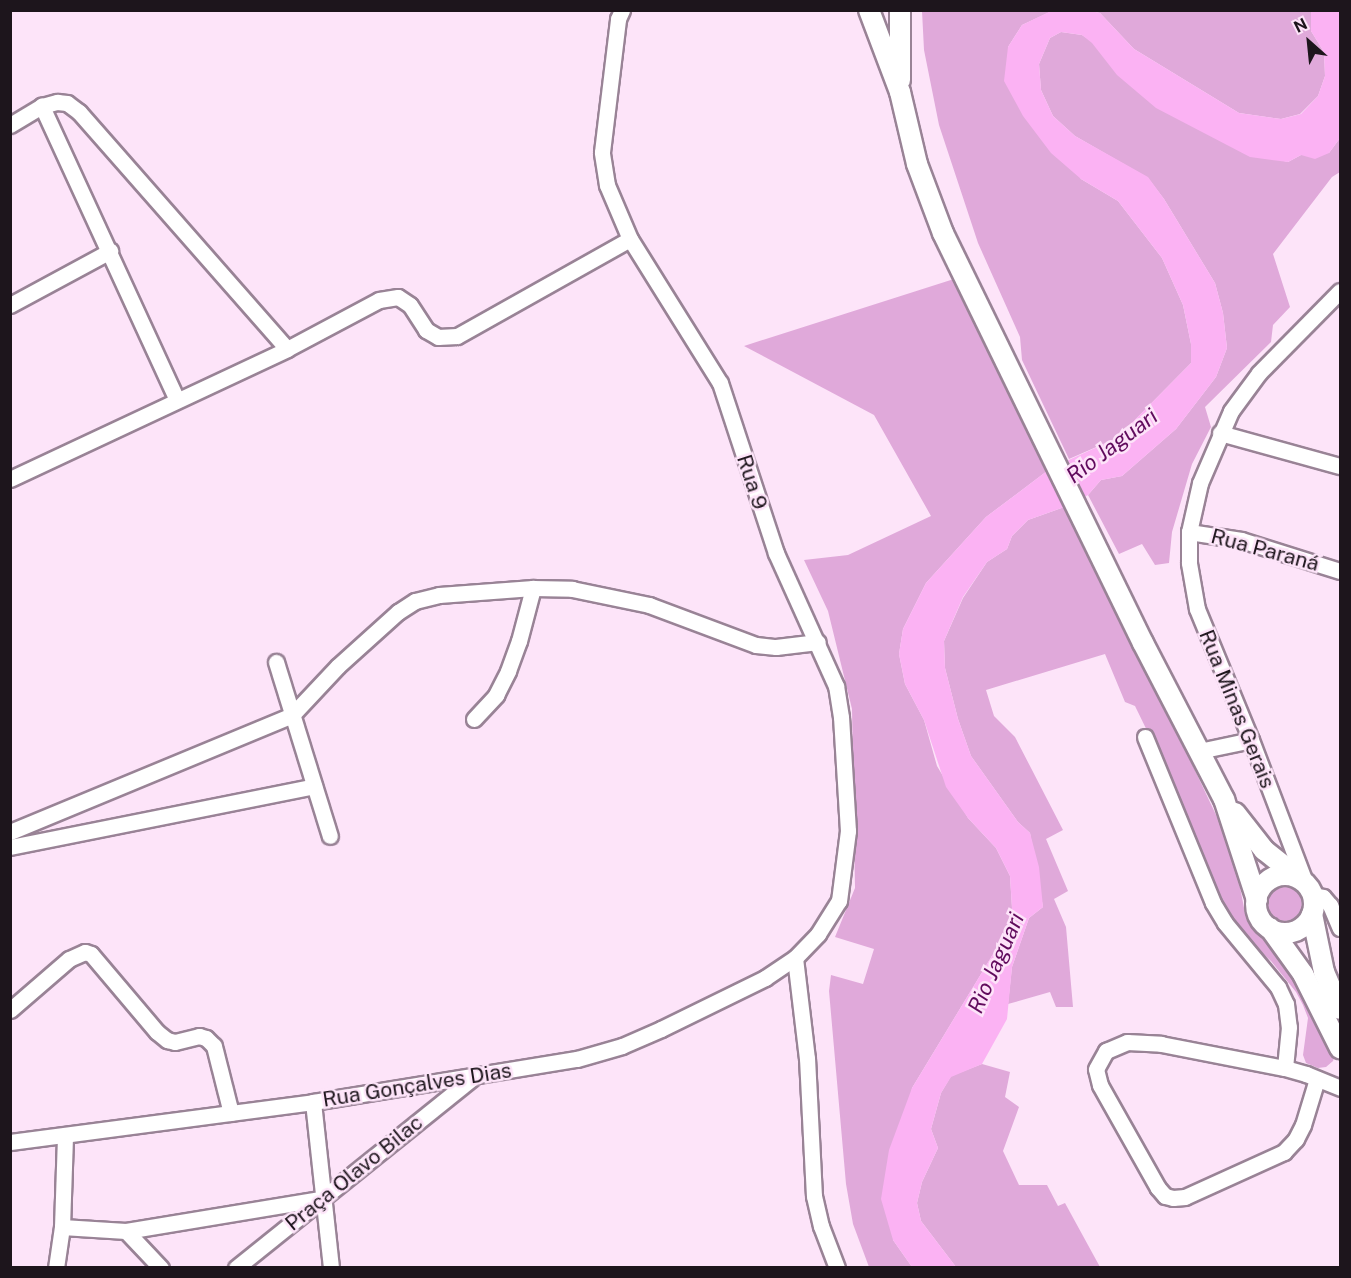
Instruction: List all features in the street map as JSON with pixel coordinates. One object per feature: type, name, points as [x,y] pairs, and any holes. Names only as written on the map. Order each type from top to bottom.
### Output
[{"type":"main road","points":[[869,10],[900,92],[917,164],[943,233],[1224,799],[1257,900],[1259,916],[1303,974],[1341,1048]]},
{"type":"main road","points":[[900,10],[900,92]]},
{"type":"main road","points":[[1224,799],[1264,850],[1307,892],[1324,972],[1341,1009]]},
{"type":"main road","points":[[1257,900],[1259,892],[1271,878],[1280,875],[1307,892]]},
{"type":"main road","points":[[1270,928],[1280,932],[1299,929],[1307,892]]},
{"type":"street","name":"Rua 9","points":[[622,10],[618,19],[602,152],[607,185],[630,239],[720,383],[776,553],[836,686],[841,717],[848,831],[839,901],[818,934],[795,958]]},
{"type":"street","points":[[10,125],[42,106],[67,103],[80,112],[287,349]]},
{"type":"street","points":[[42,106],[177,400]]},
{"type":"street","points":[[10,479],[287,349],[379,300],[398,297],[410,305],[426,330],[438,337],[457,336],[630,239]]},
{"type":"street","points":[[10,305],[110,251]]},
{"type":"street","name":"Rua Minas Gerais","points":[[1307,892],[1251,740],[1197,609],[1189,563],[1189,532],[1200,483],[1231,411],[1259,373],[1341,291]]},
{"type":"street","points":[[1220,433],[1341,465]]},
{"type":"street","name":"Rua Paraná","points":[[1189,532],[1241,540],[1341,571]]},
{"type":"street","points":[[474,719],[496,695],[508,671],[519,641],[533,588]]},
{"type":"street","points":[[10,832],[292,716],[338,666],[415,601],[439,595],[533,588],[572,589],[649,606],[756,645],[776,647],[818,642]]},
{"type":"street","points":[[276,662],[330,836]]},
{"type":"street","points":[[1145,737],[1213,903],[1225,922],[1278,987],[1286,1004],[1289,1027],[1284,1068]]},
{"type":"street","points":[[1199,751],[1251,740]]},
{"type":"street","points":[[10,847],[314,786]]},
{"type":"street","points":[[1307,892],[1323,897],[1330,904],[1341,928]]},
{"type":"street","points":[[10,1010],[69,959],[85,952],[91,954],[162,1036],[175,1042],[199,1036],[206,1038],[214,1046],[231,1113]]},
{"type":"street","points":[[795,958],[807,1058],[814,1196],[821,1226],[837,1268]]},
{"type":"street","name":"Rua Gonçalves Dias","points":[[13,1139],[65,1137],[313,1102],[577,1059],[622,1046],[765,978],[795,958]]},
{"type":"street","points":[[1317,1079],[1303,1125],[1296,1139],[1284,1152],[1185,1197],[1173,1198],[1165,1196],[1158,1188],[1100,1085],[1096,1069],[1106,1051],[1127,1042],[1161,1044],[1284,1068],[1317,1079],[1341,1088]]},
{"type":"street","name":"Praça Olavo Bilac","points":[[236,1268],[471,1078]]},
{"type":"street","points":[[313,1102],[331,1268]]},
{"type":"street","points":[[57,1268],[62,1227],[65,1137]]},
{"type":"street","points":[[62,1227],[126,1231],[323,1198]]},
{"type":"street","points":[[126,1231],[161,1268]]},
{"type":"shaded area","points":[[922,11],[1052,11],[1022,25],[1008,47],[1081,179],[1118,201],[1162,258],[1183,305],[1191,344],[1191,363],[1117,438],[1069,459],[1022,360],[1020,337],[978,243],[939,125],[924,50]]},
{"type":"shaded area","points":[[1091,11],[1311,11],[1311,31],[1324,52],[1325,76],[1318,96],[1300,114],[1281,119],[1239,113],[1134,49],[1100,13]]},
{"type":"shaded area","points":[[1061,32],[1082,35],[1271,158],[1288,162],[1301,155],[1329,153],[1340,138],[1340,172],[1332,177],[1273,254],[1290,307],[1273,325],[1271,342],[1205,407],[1211,427],[1192,464],[1172,532],[1169,563],[1155,565],[1142,544],[1119,554],[1088,495],[1101,480],[1122,476],[1176,429],[1216,377],[1227,348],[1223,313],[1215,283],[1164,199],[1148,178],[1075,136],[1053,116],[1041,90],[1039,64],[1050,38]]},
{"type":"shaded area","points":[[954,279],[1051,468],[986,517],[926,583],[903,629],[899,654],[905,684],[924,720],[937,766],[968,818],[996,848],[1010,876],[1012,908],[1004,936],[912,1088],[893,1240],[912,1267],[869,1267],[853,1224],[846,1184],[829,991],[831,975],[863,984],[874,949],[835,937],[855,888],[852,709],[828,611],[804,560],[848,555],[931,516],[874,415],[744,346]]},
{"type":"shaded area","points":[[1070,505],[1233,851],[1245,913],[1253,929],[1297,971],[1336,1053],[1333,1061],[1326,1067],[1318,1068],[1306,1063],[1303,1055],[1308,1018],[1303,1005],[1296,992],[1271,961],[1246,938],[1223,907],[1176,790],[1135,706],[1125,702],[1105,654],[986,690],[994,716],[1015,737],[1063,830],[1046,839],[1068,891],[1054,899],[1066,927],[1073,1007],[1056,1007],[1050,992],[1008,1004],[1012,967],[1029,918],[1043,907],[1030,833],[1018,822],[971,756],[958,719],[945,668],[944,641],[963,598],[987,562],[1007,549],[1012,536],[1028,520]]},
{"type":"shaded area","points":[[1284,885],[1297,890],[1302,903],[1297,916],[1284,921],[1271,916],[1266,903],[1271,890]]},
{"type":"shaded area","points":[[982,1064],[1010,1072],[1005,1097],[1019,1107],[1003,1151],[1019,1185],[1047,1185],[1058,1206],[1065,1203],[1100,1267],[956,1267],[921,1221],[917,1203],[922,1182],[938,1148],[931,1129],[941,1093],[951,1076]]},
{"type":"water","name":"Rio Jaguari","points":[[1051,11],[1100,13],[1134,49],[1239,113],[1281,119],[1301,114],[1318,96],[1325,76],[1324,52],[1311,31],[1311,11],[1340,11],[1340,138],[1329,153],[1315,159],[1301,155],[1288,162],[1250,157],[1156,108],[1117,75],[1092,43],[1082,35],[1061,32],[1050,38],[1039,64],[1041,90],[1053,116],[1075,136],[1148,177],[1164,199],[1215,283],[1223,313],[1227,348],[1216,377],[1176,429],[1122,476],[1101,480],[1088,495],[1070,505],[1028,520],[1012,536],[1007,549],[987,562],[963,597],[944,641],[945,668],[958,719],[971,756],[1018,822],[1030,833],[1039,867],[1043,907],[1029,918],[1012,967],[1007,1019],[982,1064],[951,1077],[941,1093],[931,1129],[938,1148],[922,1182],[917,1203],[921,1221],[956,1267],[912,1267],[893,1240],[881,1199],[889,1150],[912,1088],[1004,936],[1012,908],[1010,876],[996,848],[968,818],[946,787],[924,720],[905,684],[899,654],[903,629],[926,583],[986,517],[1051,468],[1117,438],[1191,363],[1191,344],[1183,305],[1162,258],[1118,201],[1081,179],[1051,153],[1023,116],[1004,81],[1008,47],[1022,25]]}]
